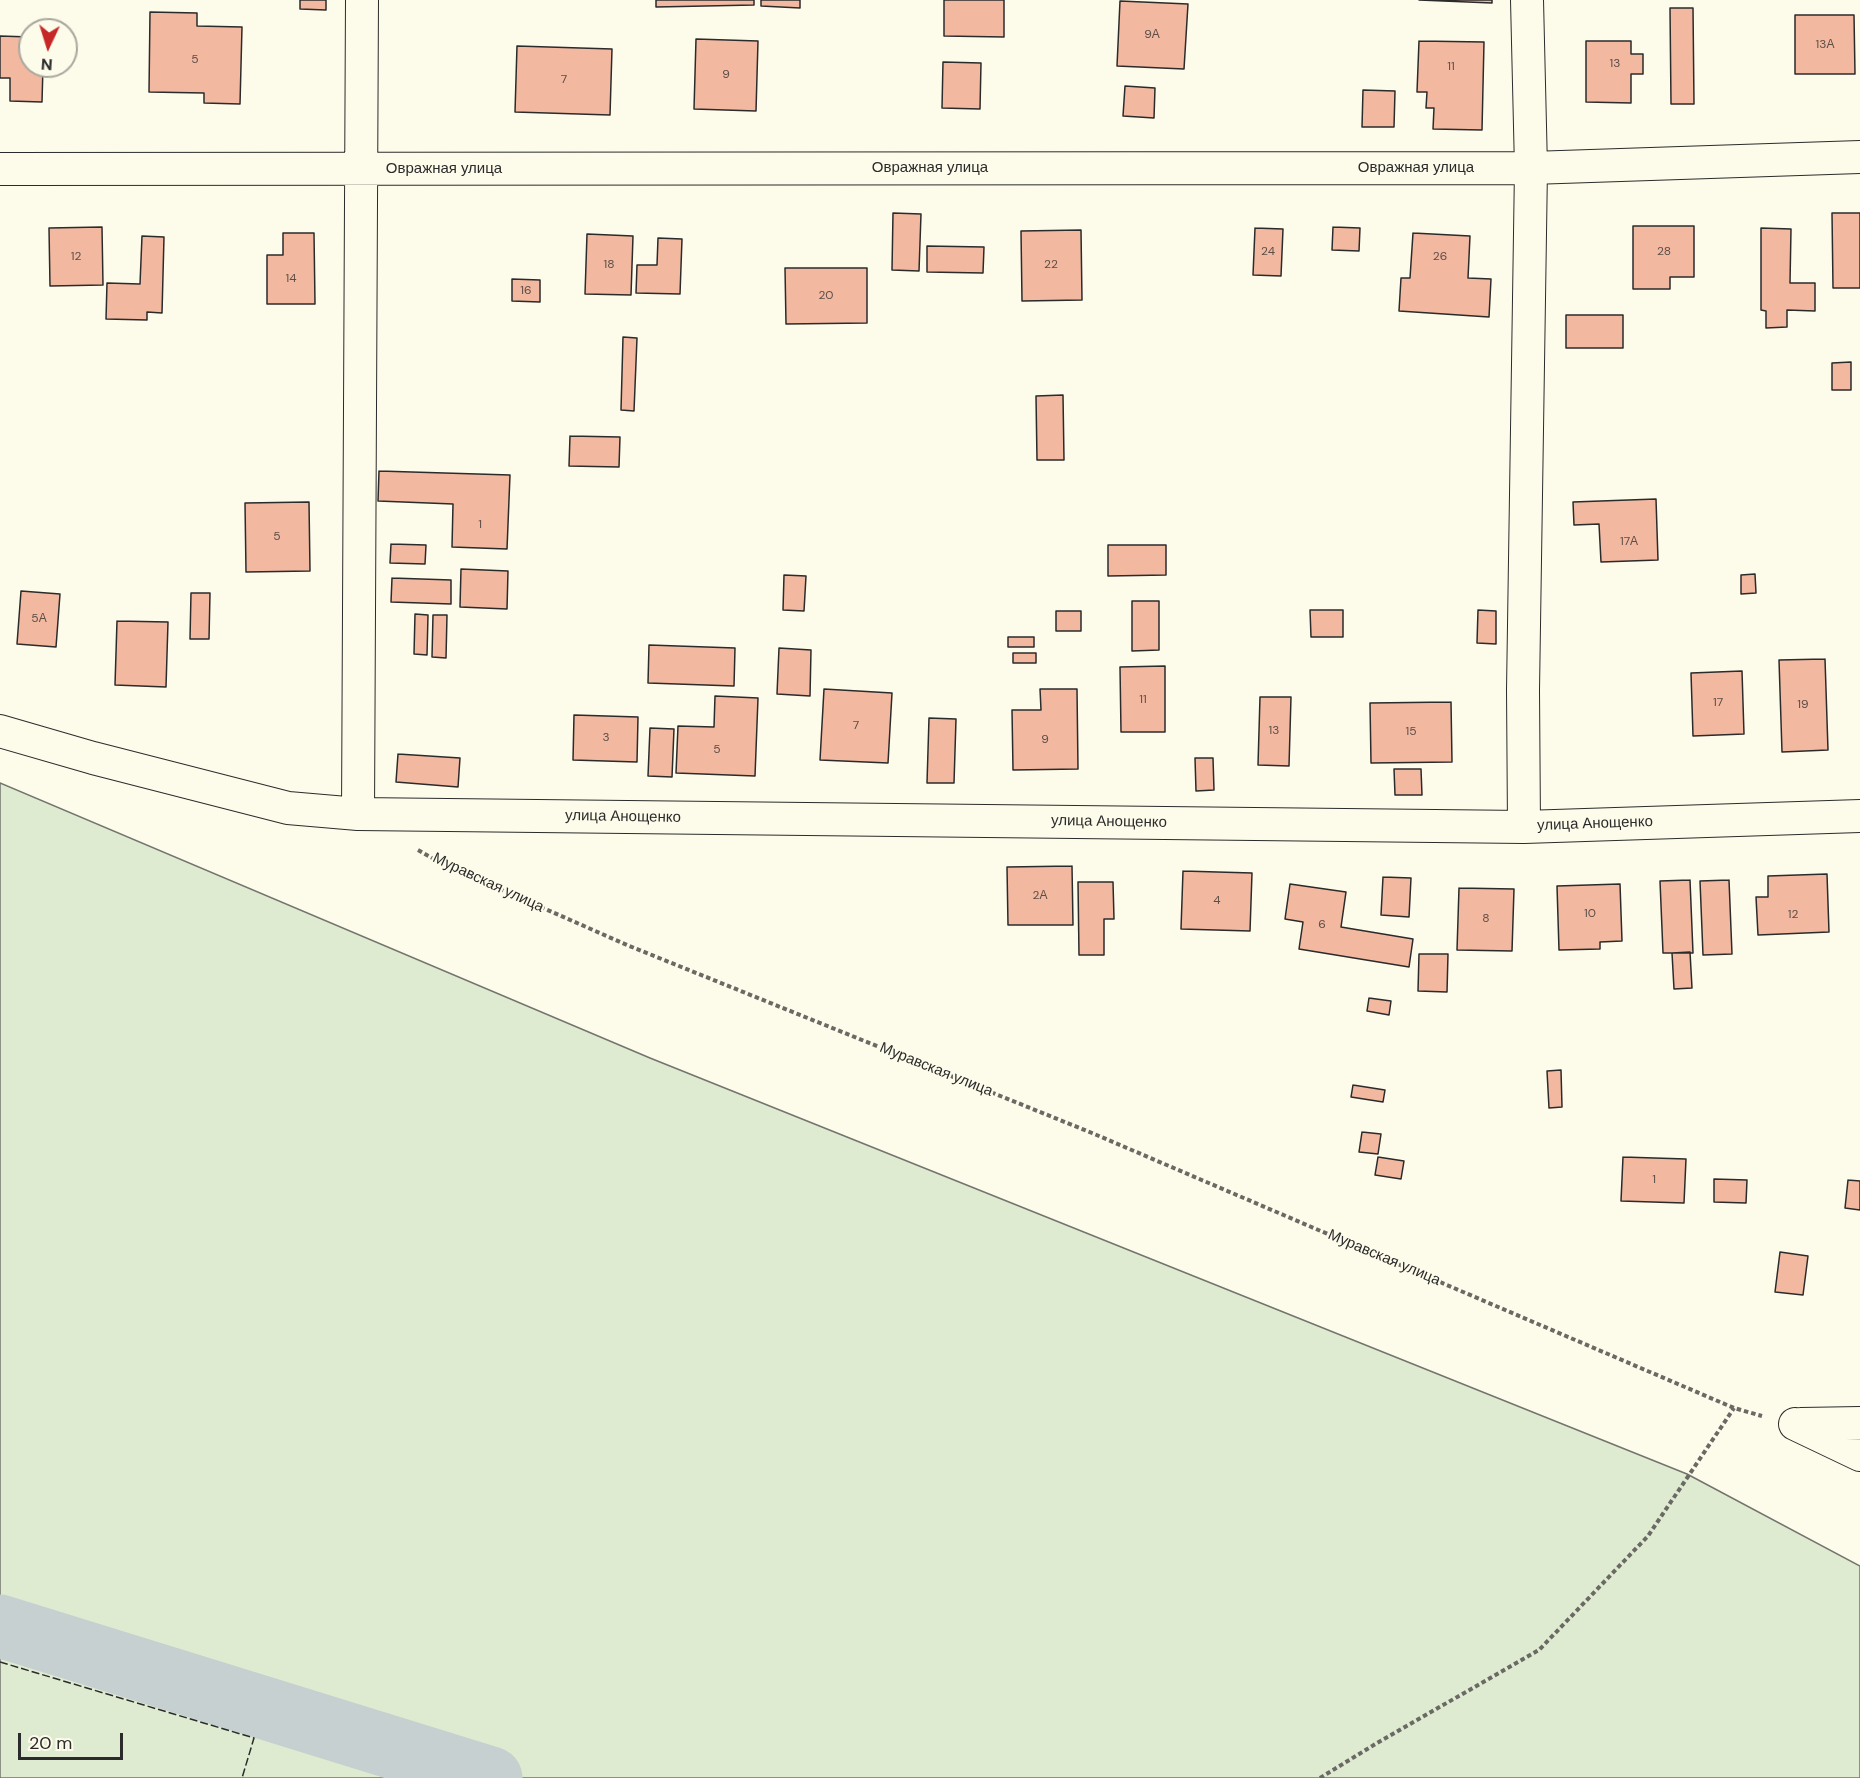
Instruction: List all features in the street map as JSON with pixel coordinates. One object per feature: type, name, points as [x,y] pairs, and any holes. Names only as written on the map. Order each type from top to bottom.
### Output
[{"type":"street","points":[[0,731],[93,758],[288,808],[358,814],[362,0]]},
{"type":"street","points":[[1524,827],[1523,690],[1531,168],[1527,0]]},
{"type":"street","name":"Овражная улица","points":[[0,169],[1531,168],[1860,157]]},
{"type":"street","name":"улица Анощенко","points":[[358,814],[1524,827],[1860,816]]},
{"type":"street","points":[[1795,1424],[1860,1423]]},
{"type":"street","points":[[1795,1424],[1860,1455]]},
{"type":"path","name":"Муравская улица","points":[[413,847],[441,863],[627,945],[1092,1132],[1734,1408],[1795,1424]]},
{"type":"path","points":[[1320,1778],[1539,1650],[1648,1536],[1734,1408]]},
{"type":"green space","points":[[0,783],[650,1058],[1687,1474],[1860,1566],[1860,1778],[0,1778]]},
{"type":"building","points":[[300,0],[326,0],[326,10],[300,9]]},
{"type":"building","points":[[656,0],[754,0],[754,5],[656,7]]},
{"type":"building","points":[[761,0],[800,0],[800,8],[761,6]]},
{"type":"building","points":[[944,0],[1004,0],[1004,37],[944,36]]},
{"type":"building","points":[[1419,0],[1492,0],[1492,3]]},
{"type":"building","points":[[1120,1],[1188,4],[1184,69],[1117,66]]},
{"type":"building","points":[[1670,8],[1693,8],[1694,104],[1671,104]]},
{"type":"building","points":[[150,12],[197,13],[197,26],[242,27],[240,104],[204,103],[204,93],[149,92]]},
{"type":"building","points":[[1795,15],[1854,15],[1855,74],[1795,74]]},
{"type":"building","points":[[0,36],[18,37],[18,78],[43,78],[42,102],[10,101],[10,78],[0,78]]},
{"type":"building","points":[[696,39],[758,41],[756,111],[694,109]]},
{"type":"building","points":[[1419,41],[1484,42],[1482,130],[1433,129],[1434,108],[1426,108],[1427,92],[1417,92]]},
{"type":"building","points":[[1586,41],[1631,41],[1631,54],[1643,54],[1643,74],[1631,74],[1631,103],[1586,102]]},
{"type":"building","points":[[517,46],[612,49],[610,115],[515,112]]},
{"type":"building","points":[[943,62],[981,63],[980,109],[942,108]]},
{"type":"building","points":[[1125,86],[1155,88],[1154,118],[1123,116]]},
{"type":"building","points":[[1363,90],[1395,91],[1394,127],[1362,127]]},
{"type":"building","points":[[893,213],[921,214],[919,271],[892,270]]},
{"type":"building","points":[[1832,213],[1860,213],[1860,288],[1833,288]]},
{"type":"building","points":[[1633,226],[1694,226],[1694,277],[1670,277],[1670,289],[1633,289]]},
{"type":"building","points":[[102,227],[103,285],[50,286],[49,228]]},
{"type":"building","points":[[1333,227],[1360,228],[1359,251],[1332,250]]},
{"type":"building","points":[[1255,228],[1283,229],[1281,276],[1253,275]]},
{"type":"building","points":[[1761,228],[1791,229],[1790,283],[1815,283],[1815,311],[1787,310],[1787,327],[1766,328],[1766,311],[1761,310]]},
{"type":"building","points":[[1081,230],[1082,300],[1022,301],[1021,231]]},
{"type":"building","points":[[283,233],[314,233],[315,304],[267,304],[267,255],[283,255]]},
{"type":"building","points":[[1413,233],[1470,236],[1468,278],[1491,279],[1489,317],[1399,311],[1401,278],[1410,278]]},
{"type":"building","points":[[587,234],[633,236],[631,295],[585,294]]},
{"type":"building","points":[[142,236],[164,237],[162,313],[147,312],[147,320],[106,319],[107,283],[140,284]]},
{"type":"building","points":[[658,238],[682,239],[680,294],[636,293],[637,265],[657,265]]},
{"type":"building","points":[[927,246],[984,247],[983,273],[927,272]]},
{"type":"building","points":[[785,268],[867,268],[867,323],[786,324]]},
{"type":"building","points":[[512,279],[540,280],[540,302],[512,301]]},
{"type":"building","points":[[1566,315],[1623,315],[1623,348],[1566,348]]},
{"type":"building","points":[[623,337],[637,338],[634,411],[621,410]]},
{"type":"building","points":[[1851,362],[1851,390],[1832,390],[1832,363]]},
{"type":"building","points":[[1063,395],[1064,460],[1037,460],[1036,396]]},
{"type":"building","points":[[570,436],[620,437],[619,467],[569,466]]},
{"type":"building","points":[[379,471],[510,475],[507,549],[452,547],[453,504],[378,501]]},
{"type":"building","points":[[1656,499],[1658,560],[1601,562],[1599,524],[1574,525],[1573,502]]},
{"type":"building","points":[[309,502],[310,571],[246,572],[245,503]]},
{"type":"building","points":[[391,544],[426,545],[425,564],[390,563]]},
{"type":"building","points":[[1108,545],[1166,545],[1166,575],[1108,576]]},
{"type":"building","points":[[461,569],[508,571],[507,609],[460,607]]},
{"type":"building","points":[[1755,574],[1756,593],[1741,594],[1741,575]]},
{"type":"building","points":[[784,575],[806,576],[804,611],[783,610]]},
{"type":"building","points":[[392,578],[451,580],[451,604],[391,602]]},
{"type":"building","points":[[21,591],[60,594],[56,647],[17,644]]},
{"type":"building","points":[[191,593],[210,593],[209,639],[190,639]]},
{"type":"building","points":[[1132,601],[1159,601],[1159,650],[1132,651]]},
{"type":"building","points":[[1310,610],[1343,610],[1343,637],[1311,637]]},
{"type":"building","points":[[1478,610],[1496,611],[1496,644],[1477,643]]},
{"type":"building","points":[[1056,611],[1081,611],[1081,631],[1056,631]]},
{"type":"building","points":[[415,614],[428,615],[427,655],[414,654]]},
{"type":"building","points":[[433,615],[447,615],[446,658],[432,657]]},
{"type":"building","points":[[117,621],[168,622],[166,687],[115,685]]},
{"type":"building","points":[[1008,637],[1034,637],[1034,647],[1008,647]]},
{"type":"building","points":[[649,645],[735,648],[734,686],[648,683]]},
{"type":"building","points":[[779,648],[811,650],[810,696],[777,694]]},
{"type":"building","points":[[1013,653],[1036,653],[1036,663],[1013,663]]},
{"type":"building","points":[[1825,659],[1828,750],[1782,752],[1779,660]]},
{"type":"building","points":[[1165,666],[1165,732],[1121,732],[1120,667]]},
{"type":"building","points":[[1742,671],[1744,734],[1693,736],[1691,673]]},
{"type":"building","points":[[824,689],[892,693],[888,763],[820,760]]},
{"type":"building","points":[[1040,689],[1077,689],[1078,769],[1013,770],[1012,710],[1041,710]]},
{"type":"building","points":[[715,696],[758,698],[755,776],[676,773],[678,726],[714,727]]},
{"type":"building","points":[[1260,697],[1291,697],[1289,766],[1258,765]]},
{"type":"building","points":[[1451,702],[1452,762],[1371,763],[1370,703]]},
{"type":"building","points":[[574,715],[638,717],[637,762],[573,760]]},
{"type":"building","points":[[929,718],[956,719],[954,783],[927,783]]},
{"type":"building","points":[[650,728],[674,729],[672,777],[648,776]]},
{"type":"building","points":[[398,754],[460,758],[458,787],[396,782]]},
{"type":"building","points":[[1195,758],[1213,758],[1214,790],[1196,791]]},
{"type":"building","points":[[1394,769],[1421,769],[1422,795],[1395,795]]},
{"type":"building","points":[[1072,866],[1073,925],[1008,925],[1007,867]]},
{"type":"building","points":[[1183,871],[1252,873],[1250,931],[1181,929]]},
{"type":"building","points":[[1827,874],[1829,932],[1758,935],[1756,897],[1768,897],[1768,876]]},
{"type":"building","points":[[1383,877],[1411,878],[1409,917],[1381,915]]},
{"type":"building","points":[[1690,880],[1693,953],[1663,953],[1660,881]]},
{"type":"building","points":[[1729,880],[1732,954],[1703,955],[1700,881]]},
{"type":"building","points":[[1078,882],[1113,882],[1114,919],[1104,919],[1104,955],[1079,955]]},
{"type":"building","points":[[1290,884],[1346,892],[1341,927],[1413,939],[1409,967],[1299,949],[1303,922],[1285,919]]},
{"type":"building","points":[[1620,884],[1622,941],[1600,942],[1600,949],[1559,950],[1557,886]]},
{"type":"building","points":[[1459,888],[1514,889],[1512,951],[1457,950]]},
{"type":"building","points":[[1690,952],[1692,988],[1674,989],[1672,953]]},
{"type":"building","points":[[1419,954],[1448,954],[1447,992],[1418,991]]},
{"type":"building","points":[[1369,998],[1391,1001],[1389,1015],[1367,1011]]},
{"type":"building","points":[[1561,1070],[1562,1107],[1549,1108],[1547,1071]]},
{"type":"building","points":[[1353,1085],[1385,1090],[1383,1102],[1351,1097]]},
{"type":"building","points":[[1362,1132],[1381,1134],[1378,1154],[1359,1152]]},
{"type":"building","points":[[1378,1157],[1404,1161],[1401,1179],[1375,1175]]},
{"type":"building","points":[[1623,1157],[1686,1159],[1684,1203],[1621,1201]]},
{"type":"building","points":[[1714,1179],[1747,1180],[1746,1203],[1714,1202]]},
{"type":"building","points":[[1848,1180],[1860,1181],[1860,1210],[1845,1208]]},
{"type":"building","points":[[1780,1252],[1808,1256],[1803,1295],[1775,1292]]},
{"type":"waterway","points":[[0,1626],[491,1778]]},
{"type":"fence","points":[[0,1662],[254,1738],[242,1778]]}]
